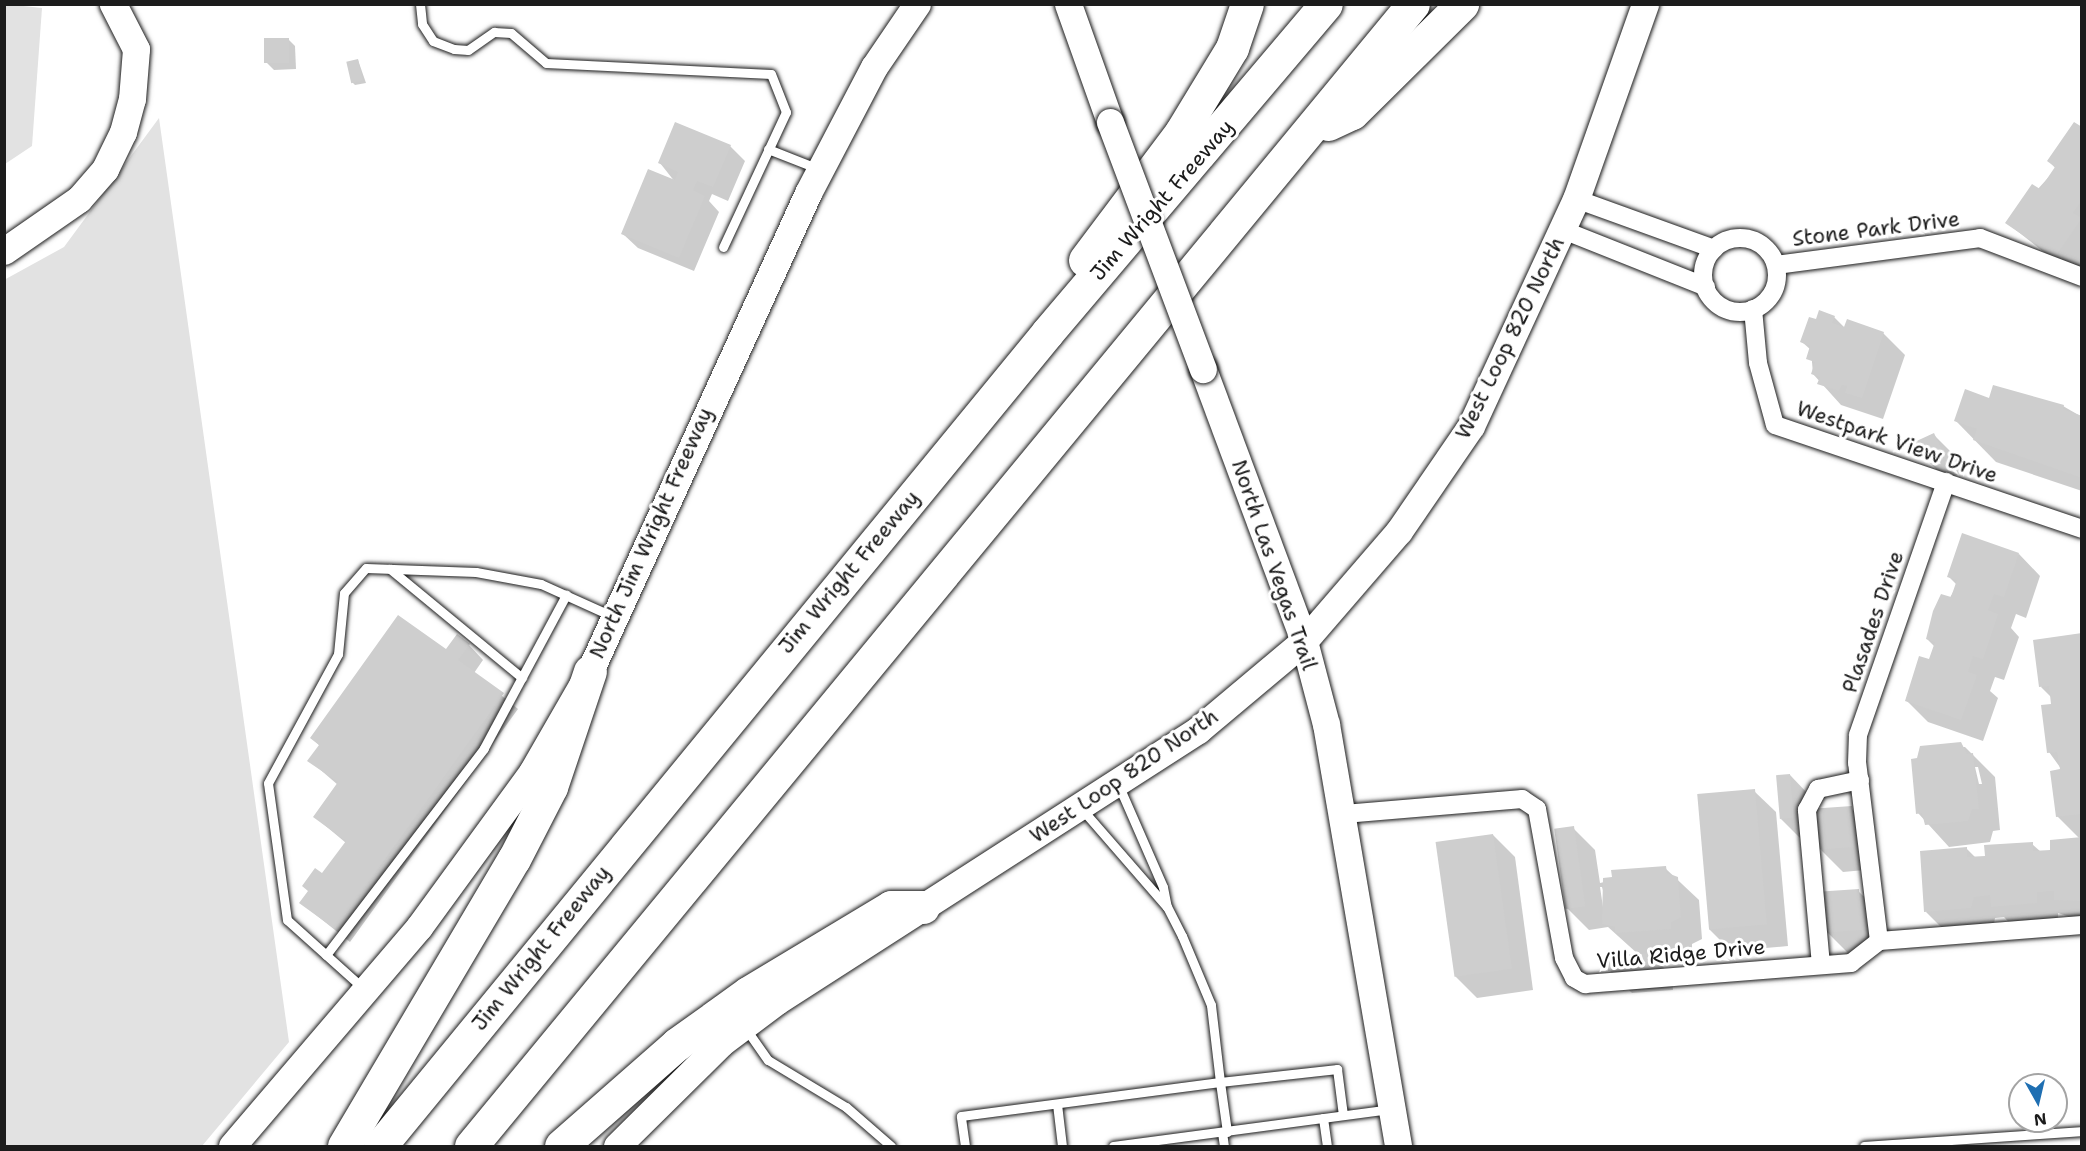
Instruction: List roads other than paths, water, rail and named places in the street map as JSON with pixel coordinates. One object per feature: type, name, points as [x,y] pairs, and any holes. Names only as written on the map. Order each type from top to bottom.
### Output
[{"type":"highway","points":[[1047,333],[1052,304],[1180,132],[1232,48],[1247,4]]},
{"type":"highway","name":"Jim Wright Freeway","points":[[380,1146],[1047,333],[1326,4]]},
{"type":"highway","points":[[471,1146],[1413,4]]},
{"type":"highway","points":[[1308,134],[1352,113],[1462,4]]},
{"type":"highway","points":[[344,1146],[514,859],[551,787],[590,671]]},
{"type":"highway","points":[[561,1146],[677,1044],[748,993],[891,907],[923,907]]},
{"type":"street","points":[[4,251],[80,199],[105,169],[123,132],[136,49],[113,4]]},
{"type":"street","name":"North Jim Wright Freeway","points":[[232,1146],[365,990],[500,822],[590,671],[820,170],[874,67],[917,4]]},
{"type":"street","name":"North Las Vegas Trail","points":[[1068,4],[1304,641],[1344,814],[1398,1146]]},
{"type":"street","name":"West Loop 820 North","points":[[617,1146],[744,1026],[923,907],[1198,730],[1304,641],[1399,531],[1471,426],[1576,199],[1645,4]]},
{"type":"street","points":[[1563,230],[1706,287],[1720,305],[1753,309],[1770,296],[1776,265],[1764,246],[1744,238],[1714,249],[1576,199]]},
{"type":"street","name":"Stone Park Drive","points":[[1776,265],[1980,238],[2080,274]]},
{"type":"street","points":[[1706,287],[1704,267],[1714,249]]},
{"type":"street","name":"Westpark View Drive","points":[[1753,309],[1758,363],[1775,425],[2082,530]]},
{"type":"street","name":"Plasades Drive","points":[[1879,941],[1860,780],[1858,735],[1946,482]]},
{"type":"street","points":[[1821,965],[1807,810],[1818,789],[1860,780]]},
{"type":"street","name":"Villa Ridge Drive","points":[[1344,814],[1522,800],[1537,809],[1564,958],[1574,978],[1585,984],[1851,963],[1879,941]]},
{"type":"street","points":[[1879,941],[2082,925]]},
{"type":"lane","points":[[420,4],[422,24],[434,40],[454,49],[468,50],[495,32],[511,33],[546,63],[771,74],[786,112],[723,247]]},
{"type":"lane","points":[[768,149],[820,170]]},
{"type":"lane","points":[[365,990],[287,920],[268,783],[338,654],[344,593],[366,568],[476,572],[541,584],[614,617]]},
{"type":"lane","points":[[390,569],[522,678]]},
{"type":"lane","points":[[326,955],[484,748],[566,595]]},
{"type":"lane","points":[[1117,783],[1163,886],[1167,907],[1211,1005],[1220,1082],[1224,1146]]},
{"type":"lane","points":[[1081,807],[1167,907]]},
{"type":"lane","points":[[744,1026],[768,1060],[846,1107],[891,1146]]},
{"type":"lane","points":[[965,1146],[961,1116],[1337,1069],[1343,1115]]},
{"type":"lane","points":[[1057,1104],[1062,1146]]},
{"type":"lane","points":[[1113,1146],[1392,1108]]},
{"type":"lane","points":[[1323,1118],[1327,1146]]},
{"type":"lane","points":[[1864,1146],[1911,1145],[2082,1131]]}]
